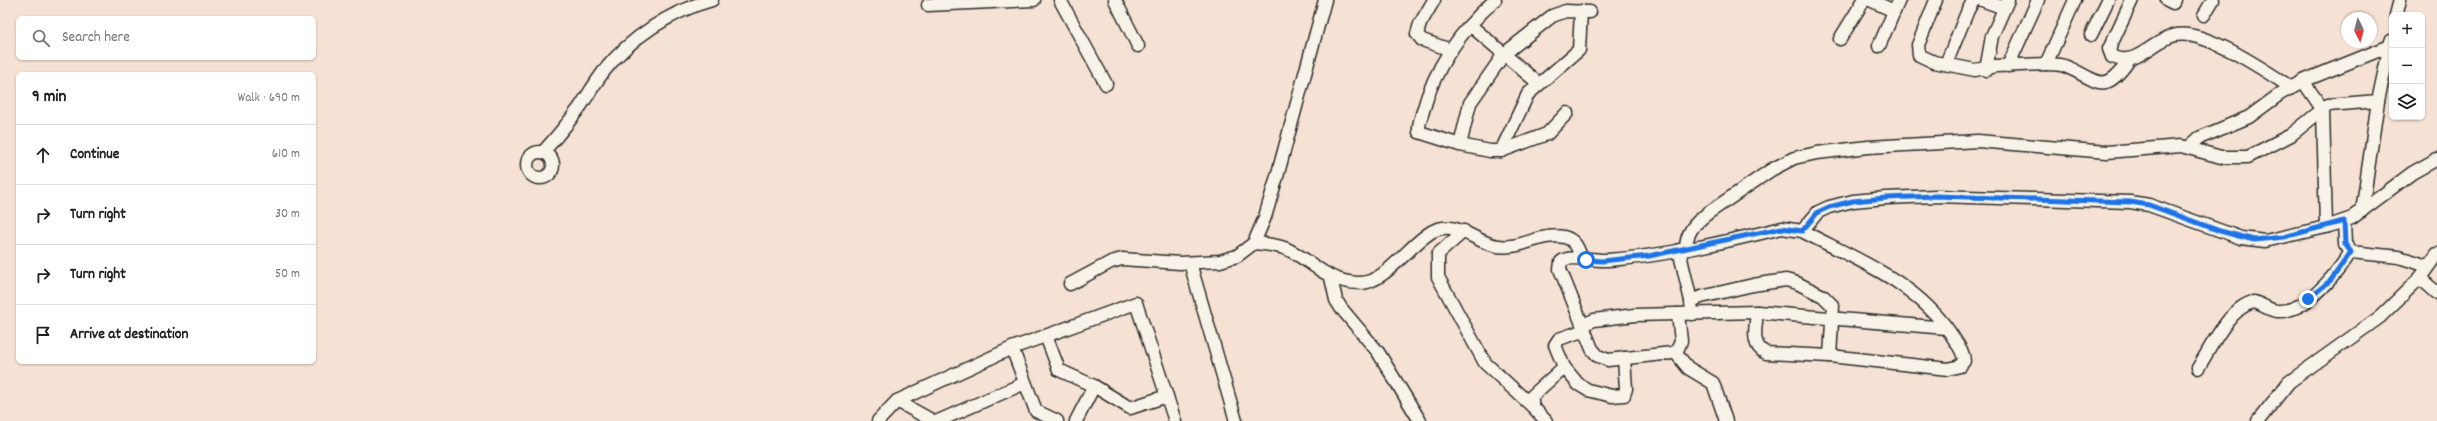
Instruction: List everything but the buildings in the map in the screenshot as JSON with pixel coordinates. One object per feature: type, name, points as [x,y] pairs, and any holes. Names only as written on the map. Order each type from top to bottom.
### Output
[{"type":"street","points":[[543,152],[578,109],[604,72],[620,54],[655,26],[673,15],[712,0]]},
{"type":"street","points":[[928,5],[1034,0]]},
{"type":"street","points":[[1060,0],[1106,84]]},
{"type":"street","points":[[1115,0],[1138,46]]},
{"type":"street","points":[[1070,284],[1111,262],[1122,259],[1190,263],[1220,261],[1237,256],[1254,243],[1271,195],[1324,0]]},
{"type":"street","points":[[1434,0],[1420,24],[1417,34],[1422,40],[1451,50]]},
{"type":"street","points":[[1495,0],[1470,25],[1451,50],[1429,92],[1418,129],[1422,134],[1460,145],[1490,151],[1501,151],[1547,134],[1567,113]]},
{"type":"street","points":[[1840,39],[1864,0]]},
{"type":"street","points":[[1870,0],[1896,5],[1879,46]]},
{"type":"street","points":[[1936,0],[1918,45],[1918,51],[1924,59],[1971,69],[1986,70],[2008,66],[2046,64],[2067,66],[2098,83],[2106,82],[2119,75],[2129,60]]},
{"type":"street","points":[[1946,64],[1968,10],[1974,0]]},
{"type":"street","points":[[1982,0],[2006,4],[1992,36],[1986,70]]},
{"type":"street","points":[[2008,66],[2038,0]]},
{"type":"street","points":[[2046,64],[2075,0]]},
{"type":"street","points":[[2091,35],[2108,0]]},
{"type":"street","points":[[2167,0],[2173,3],[2175,0]]},
{"type":"street","points":[[2204,15],[2213,0]]},
{"type":"street","points":[[2397,12],[2400,0]]},
{"type":"street","points":[[2128,1],[2123,23],[2109,49],[2112,57],[2129,60],[2141,56],[2175,35],[2195,36],[2219,45],[2292,88]]},
{"type":"street","points":[[1460,145],[1470,103],[1504,54],[1566,6],[1586,12],[1579,50],[1538,83],[1521,104],[1501,151]]},
{"type":"street","points":[[1470,25],[1538,83]]},
{"type":"street","points":[[2189,147],[2199,138],[2249,117],[2304,81],[2389,43]]},
{"type":"street","points":[[2362,211],[2378,101],[2390,48]]},
{"type":"street","points":[[2304,81],[2322,108],[2326,227]]},
{"type":"street","points":[[1692,314],[1682,250],[1688,234],[1700,219],[1708,213],[1771,170],[1794,158],[1817,153],[1868,147],[1956,141],[2000,142],[2095,151],[2124,151],[2171,146],[2189,147],[2221,157],[2248,157],[2291,135],[2322,108],[2341,102],[2378,101]]},
{"type":"street","points":[[1802,231],[1818,212],[1829,207],[1853,201],[1936,196],[2130,202],[2149,205],[2220,231],[2254,240],[2284,237],[2344,221],[2362,211],[2412,173],[2437,159]]},
{"type":"street","points":[[2344,221],[2345,244],[2351,252],[2434,260]]},
{"type":"street","points":[[1254,243],[1289,250],[1331,278],[1359,283],[1368,282],[1387,270],[1407,250],[1433,231],[1451,228],[1464,231],[1491,245],[1504,247],[1549,237],[1564,237],[1577,245],[1582,259]]},
{"type":"street","points":[[1675,352],[1608,360],[1598,356],[1584,327],[1559,265],[1564,258],[1629,259],[1682,250],[1782,228],[1802,231],[1891,277],[1926,304],[1946,328],[1964,357],[1962,364],[1955,368],[1948,369],[1760,350],[1755,337],[1757,312]]},
{"type":"street","points":[[1464,231],[1438,254],[1438,277],[1485,363],[1532,406],[1546,421]]},
{"type":"street","points":[[2198,368],[2221,330],[2240,309],[2254,302],[2276,311],[2284,311],[2298,305],[2318,292],[2331,280],[2351,252]]},
{"type":"street","points":[[2258,421],[2281,390],[2299,373],[2364,330],[2420,278],[2434,260]]},
{"type":"street","points":[[1190,263],[1234,421]]},
{"type":"street","points":[[1331,278],[1336,300],[1378,352],[1420,421]]},
{"type":"street","points":[[2420,278],[2437,293]]},
{"type":"street","points":[[1691,301],[1753,285],[1786,280],[1798,283],[1823,296],[1832,306],[1834,317],[1830,356]]},
{"type":"street","points":[[878,421],[897,401],[1012,348],[1136,303],[1175,421]]},
{"type":"street","points":[[1624,358],[1625,394],[1621,396],[1588,390],[1578,384],[1564,367],[1556,350],[1555,343],[1559,339],[1584,327],[1594,320],[1635,315],[1757,312],[1834,317],[1946,328]]},
{"type":"street","points":[[1675,352],[1681,341],[1678,314]]},
{"type":"street","points":[[1046,336],[1058,370],[1094,386],[1130,408],[1167,396]]},
{"type":"street","points":[[1012,348],[1025,383],[1033,416],[1057,421]]},
{"type":"street","points":[[1675,352],[1688,368],[1713,383],[1726,421]]},
{"type":"street","points":[[1532,406],[1532,396],[1564,367]]},
{"type":"street","points":[[938,421],[1025,383]]},
{"type":"street","points":[[1076,421],[1094,386]]},
{"type":"street","points":[[897,401],[933,421]]},
{"type":"route","points":[[1586,260],[1602,261],[1649,256],[1782,228],[1791,228],[1802,231],[1818,212],[1829,207],[1853,201],[1936,196],[2081,202],[2130,202],[2149,205],[2241,238],[2265,241],[2341,223],[2344,221],[2345,244],[2351,252],[2331,280],[2308,299]]}]
